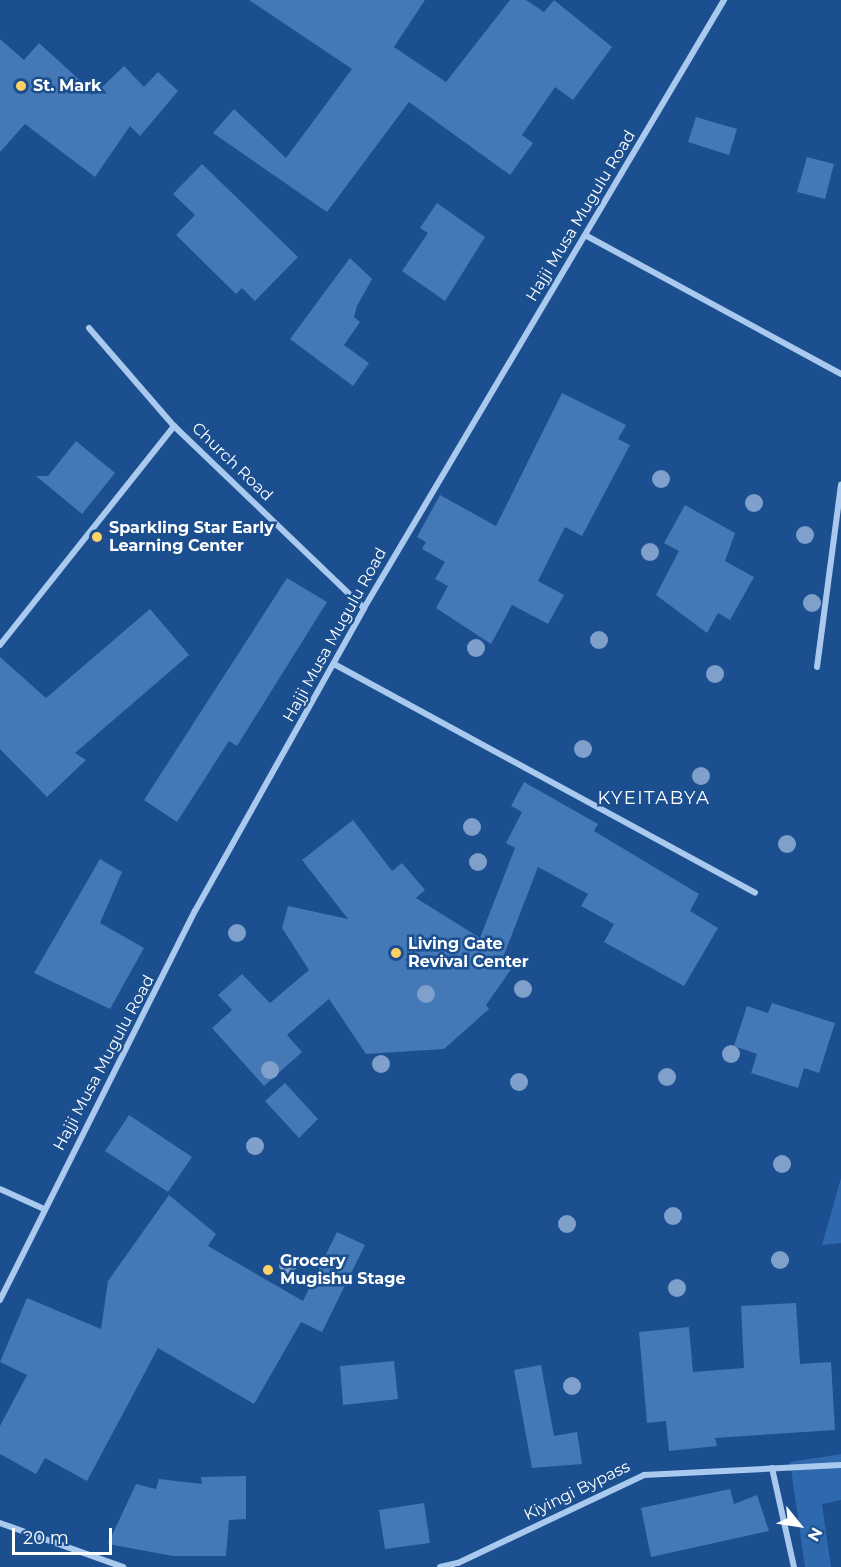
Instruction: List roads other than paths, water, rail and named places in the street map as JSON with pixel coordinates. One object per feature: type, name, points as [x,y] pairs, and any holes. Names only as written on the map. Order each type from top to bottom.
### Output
[{"type":"street","name":"Hajji Musa Mugulu Road","points":[[0,1300],[42,1208],[115,1075],[195,911],[364,608],[724,0]]},
{"type":"street","points":[[585,235],[841,374]]},
{"type":"street","name":"Church Road","points":[[89,328],[174,426],[364,608]]},
{"type":"street","points":[[0,645],[174,426]]},
{"type":"street","points":[[817,667],[841,485]]},
{"type":"street","points":[[334,664],[755,893]]},
{"type":"street","points":[[0,1189],[42,1208]]},
{"type":"street","name":"Kiyingi Bypass","points":[[440,1567],[459,1565],[644,1475],[841,1465]]},
{"type":"street","points":[[772,1468],[794,1567]]},
{"type":"street","points":[[0,1523],[123,1567]]},
{"type":"place","name":"St. Mark","points":[[21,86]]},
{"type":"place","name":"Sparkling Star Early Learning Center","points":[[97,537]]},
{"type":"place","name":"Living Gate Revival Center","points":[[396,953]]},
{"type":"place","name":"Grocery Mugishu Stage","points":[[268,1270]]},
{"type":"district","name":"KYEITABYA","points":[[654,798]]}]
